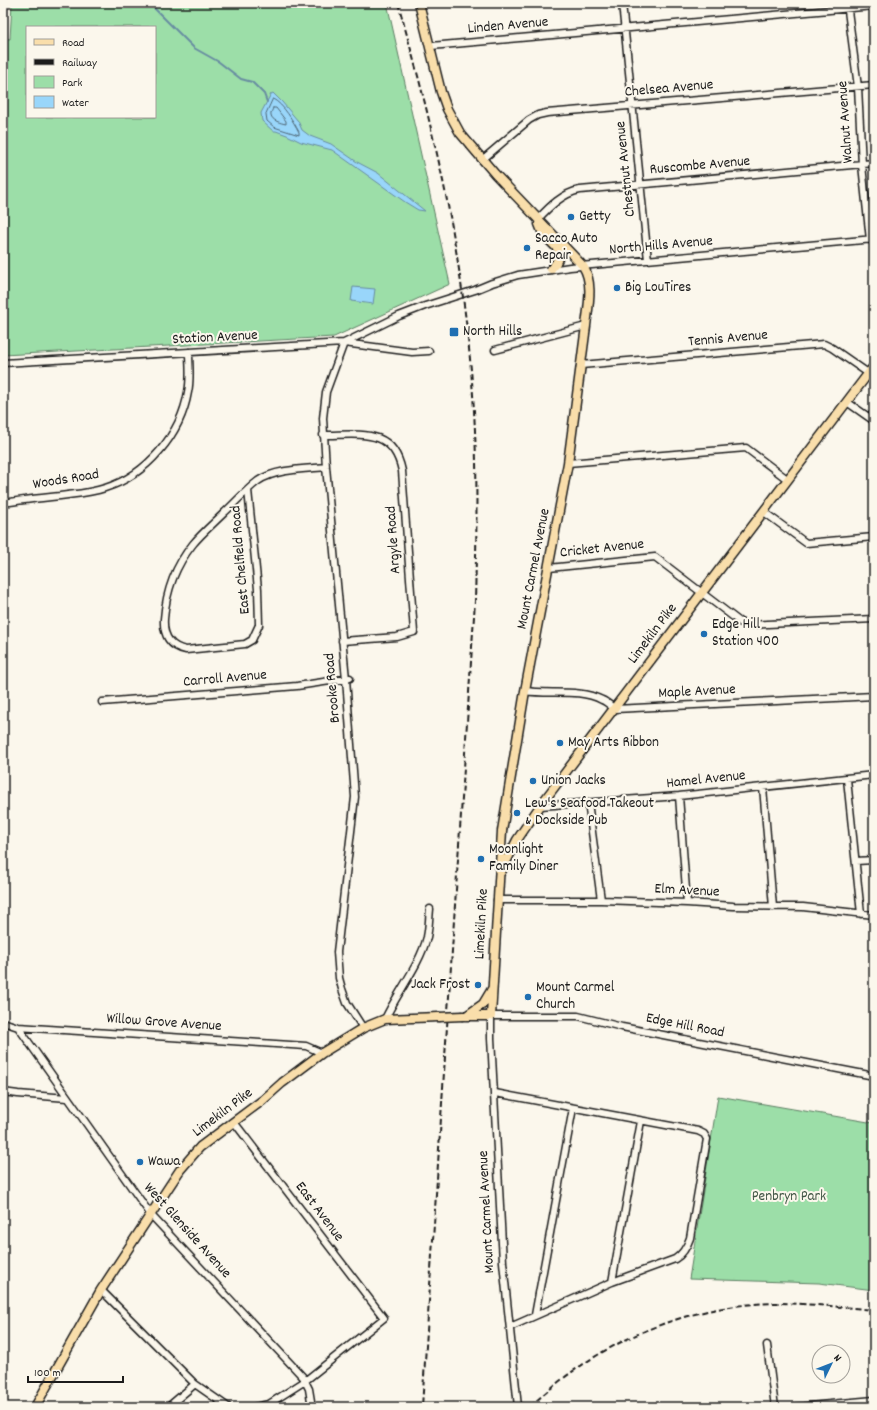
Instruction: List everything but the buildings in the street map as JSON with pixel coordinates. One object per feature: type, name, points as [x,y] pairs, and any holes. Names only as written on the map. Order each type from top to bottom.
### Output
[{"type":"main road","points":[[420,3],[441,92],[447,108],[460,133],[482,160],[583,266]]},
{"type":"main road","points":[[538,219],[543,234],[558,249],[560,254],[556,263],[551,269]]},
{"type":"main road","name":"Mount Carmel Avenue","points":[[499,876],[502,831],[525,691],[568,463],[589,304],[589,282],[587,273],[583,266]]},
{"type":"main road","name":"Limekiln Pike","points":[[35,1407],[101,1290],[180,1170],[197,1150],[263,1100],[322,1052],[363,1028],[385,1019],[491,1016],[499,876],[517,840],[540,806],[874,366]]},
{"type":"main road","points":[[465,1016],[483,1004],[493,988]]},
{"type":"street","name":"Chestnut Avenue","points":[[622,3],[648,260]]},
{"type":"street","name":"Linden Avenue","points":[[431,46],[847,6],[874,6]]},
{"type":"street","name":"Walnut Avenue","points":[[847,6],[858,87],[862,165],[872,240]]},
{"type":"street","name":"Chelsea Avenue","points":[[482,160],[529,120],[538,115],[632,105],[874,85]]},
{"type":"street","name":"Ruscombe Avenue","points":[[538,219],[564,196],[574,191],[874,163]]},
{"type":"street","name":"North Hills Avenue","points":[[344,343],[388,320],[518,275],[551,269],[872,240]]},
{"type":"street","points":[[495,350],[586,326]]},
{"type":"street","name":"Station Avenue","points":[[3,364],[344,343],[412,352],[429,351]]},
{"type":"street","name":"Brooke Road","points":[[344,343],[326,392],[323,435],[342,641],[348,678],[355,797],[339,936],[338,964],[342,989],[347,1003],[363,1028]]},
{"type":"street","name":"Tennis Avenue","points":[[581,365],[824,344],[868,373]]},
{"type":"street","name":"Woods Road","points":[[3,502],[101,490],[119,483],[152,460],[174,431],[186,402],[189,390],[188,352]]},
{"type":"street","points":[[847,402],[874,421]]},
{"type":"street","name":"Argyle Road","points":[[323,435],[360,435],[384,440],[396,453],[402,471],[414,632],[397,637],[342,641]]},
{"type":"street","points":[[568,463],[746,448],[787,479]]},
{"type":"street","points":[[248,490],[259,480],[274,474],[326,467]]},
{"type":"street","name":"East Chelfield Road","points":[[248,490],[259,610],[259,626],[256,634],[252,640],[237,646],[186,650],[179,648],[167,639],[165,634],[164,615],[169,589],[184,557],[199,537],[248,490]]},
{"type":"street","points":[[764,512],[806,543],[874,537]]},
{"type":"street","name":"Cricket Avenue","points":[[549,568],[655,557],[740,622],[747,625],[874,619]]},
{"type":"street","name":"Carroll Avenue","points":[[102,702],[297,686],[348,678]]},
{"type":"street","points":[[525,691],[538,694],[581,693],[603,700],[615,708]]},
{"type":"street","name":"Maple Avenue","points":[[615,708],[874,696]]},
{"type":"street","name":"Hamel Avenue","points":[[540,806],[679,796],[874,775]]},
{"type":"street","points":[[847,779],[861,914]]},
{"type":"street","points":[[763,787],[773,907]]},
{"type":"street","points":[[679,796],[687,903]]},
{"type":"street","points":[[588,802],[601,900]]},
{"type":"street","points":[[856,861],[874,860]]},
{"type":"street","name":"Elm Avenue","points":[[498,900],[601,900],[687,903],[803,908],[874,915]]},
{"type":"street","points":[[385,1019],[421,953],[427,937],[430,909]]},
{"type":"street","name":"Edge Hill Road","points":[[491,1016],[578,1016],[622,1027],[874,1076]]},
{"type":"street","name":"Mount Carmel Avenue","points":[[491,1016],[503,1262],[518,1407]]},
{"type":"street","name":"Willow Grove Avenue","points":[[3,1022],[18,1027],[289,1044],[306,1046],[322,1052]]},
{"type":"street","name":"West Glenside Avenue","points":[[18,1027],[151,1215],[300,1373],[308,1389],[312,1407]]},
{"type":"street","points":[[3,1092],[67,1098]]},
{"type":"street","points":[[495,1093],[698,1131],[704,1134],[707,1139],[690,1238],[680,1256],[612,1282],[510,1327]]},
{"type":"street","points":[[535,1315],[573,1108]]},
{"type":"street","points":[[612,1282],[641,1121]]},
{"type":"street","name":"East Avenue","points":[[234,1122],[384,1318],[305,1381]]},
{"type":"street","points":[[101,1290],[195,1384],[228,1407]]},
{"type":"street","points":[[767,1345],[775,1407]]},
{"type":"street","points":[[255,1407],[269,1404],[305,1381]]},
{"type":"street","points":[[168,1407],[195,1384]]},
{"type":"street","points":[[798,1407],[874,1400]]},
{"type":"green space","points":[[12,3],[387,3],[450,284],[334,337],[3,355],[3,38],[10,39]]},
{"type":"green space","name":"Penbryn Park","points":[[718,1096],[874,1123],[874,1290],[819,1283],[689,1279]]},
{"type":"water","points":[[273,93],[298,121],[302,130],[310,136],[331,144],[357,162],[378,173],[425,211],[418,210],[405,202],[332,150],[301,142],[287,135],[273,131],[262,121],[261,113],[271,94]]},
{"type":"water","points":[[353,287],[375,289],[373,304],[351,301]]},
{"type":"waterway","points":[[149,3],[194,48],[219,62],[241,79],[252,82],[264,94],[267,102]]},
{"type":"railway","points":[[398,3],[439,162],[456,250],[465,310],[471,370],[475,428],[476,486],[475,601],[422,1407]]},
{"type":"railway","points":[[530,1407],[556,1384],[584,1364],[614,1346],[645,1331],[677,1319],[711,1310],[745,1305],[780,1303],[874,1310]]},
{"type":"place","name":"Getty","points":[[571,217]]},
{"type":"place","name":"Sacco Auto Repair","points":[[527,248]]},
{"type":"place","name":"Big LouTires","points":[[617,288]]},
{"type":"place","name":"North Hills","points":[[454,332]]},
{"type":"place","name":"Edge Hill Station 400","points":[[704,634]]},
{"type":"place","name":"May Arts Ribbon","points":[[560,743]]},
{"type":"place","name":"Union Jacks","points":[[533,781]]},
{"type":"place","name":"Lew's Seafood Takeout & Dockside Pub","points":[[517,813]]},
{"type":"place","name":"Moonlight Family Diner","points":[[481,859]]},
{"type":"place","name":"Jack Frost","points":[[478,985]]},
{"type":"place","name":"Mount Carmel Church","points":[[528,997]]},
{"type":"place","name":"Wawa","points":[[140,1162]]}]
